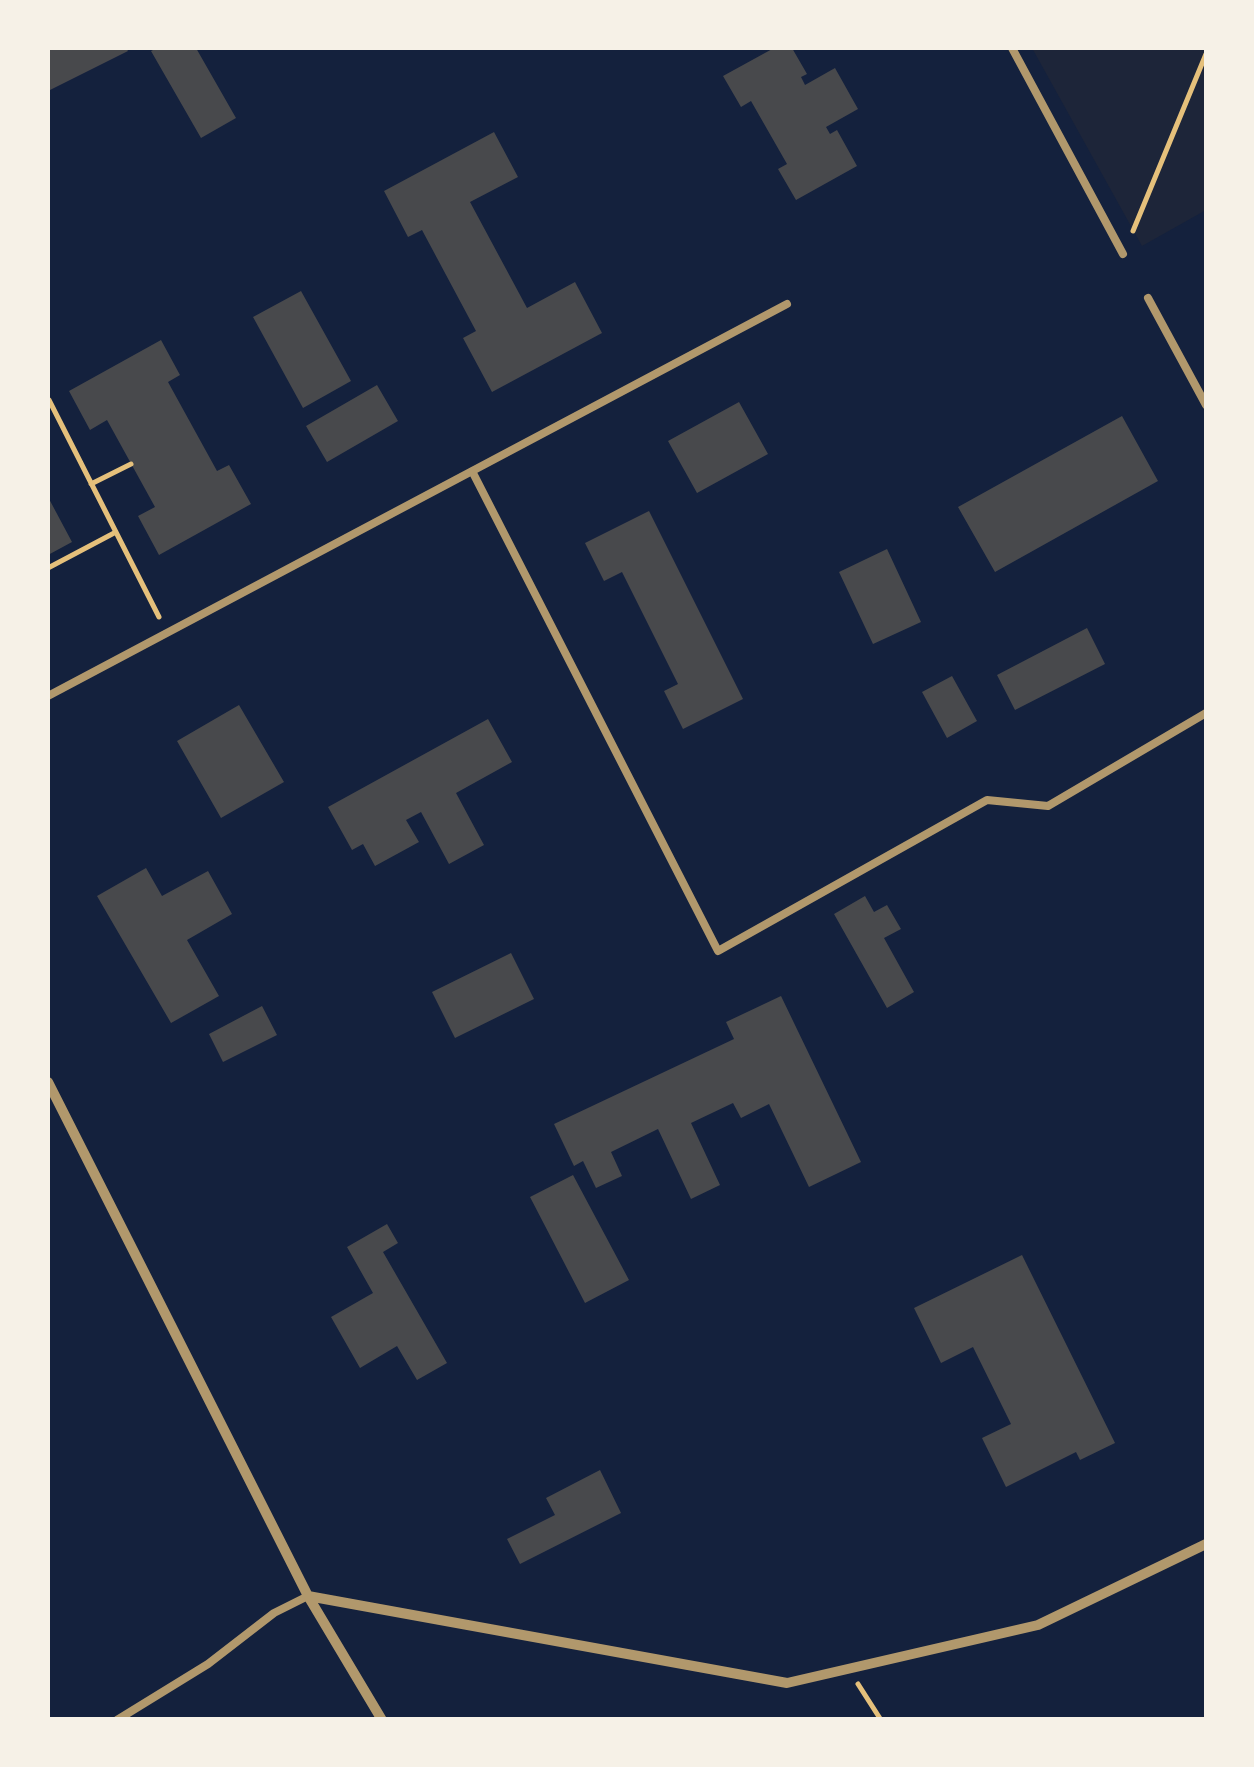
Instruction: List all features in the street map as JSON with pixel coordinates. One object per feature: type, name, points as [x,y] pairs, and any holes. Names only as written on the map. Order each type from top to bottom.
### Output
[{"type":"street","points":[[48,1082],[308,1596],[382,1720]]},
{"type":"street","points":[[308,1596],[788,1683],[1038,1625],[1206,1544]]},
{"type":"lane","points":[[1012,48],[1123,254]]},
{"type":"lane","points":[[1148,298],[1206,405]]},
{"type":"lane","points":[[48,695],[787,304]]},
{"type":"lane","points":[[472,471],[718,951],[987,800],[1048,806],[1206,713]]},
{"type":"lane","points":[[117,1720],[208,1664],[274,1613],[308,1596]]},
{"type":"path","points":[[1123,254],[1206,54]]},
{"type":"path","points":[[49,400],[166,633]]},
{"type":"path","points":[[91,484],[131,464]]},
{"type":"path","points":[[48,568],[116,532]]},
{"type":"path","points":[[848,1668],[881,1720]]},
{"type":"shaded area","points":[[1032,48],[1206,48],[1206,210],[1142,246]]},
{"type":"building","points":[[48,48],[126,48],[128,51],[48,91]]},
{"type":"building","points":[[196,48],[236,118],[201,138],[151,51]]},
{"type":"building","points":[[774,48],[792,48],[807,74],[801,77],[805,85],[835,68],[858,109],[826,127],[830,134],[837,130],[857,166],[796,200],[778,169],[787,164],[751,101],[741,107],[723,76]]},
{"type":"building","points":[[494,132],[518,177],[470,202],[527,308],[575,282],[602,333],[492,392],[463,338],[476,331],[422,230],[408,237],[384,191]]},
{"type":"building","points":[[301,291],[351,381],[303,408],[253,317]]},
{"type":"building","points":[[161,340],[180,375],[168,382],[217,471],[229,465],[251,504],[159,555],[138,516],[155,507],[107,420],[90,430],[69,391]]},
{"type":"building","points":[[377,385],[398,421],[327,462],[306,426]]},
{"type":"building","points":[[739,402],[768,454],[697,493],[668,441]]},
{"type":"building","points":[[1122,416],[1158,481],[995,572],[958,507]]},
{"type":"building","points":[[48,497],[72,542],[48,555]]},
{"type":"building","points":[[649,511],[743,699],[683,729],[664,691],[678,684],[622,572],[604,581],[585,543]]},
{"type":"building","points":[[887,549],[921,622],[873,644],[839,572]]},
{"type":"building","points":[[1087,628],[1105,664],[1015,710],[997,675]]},
{"type":"building","points":[[952,676],[977,721],[947,738],[922,692]]},
{"type":"building","points":[[239,705],[284,782],[221,818],[177,741]]},
{"type":"building","points":[[488,719],[512,762],[456,793],[484,845],[449,864],[421,812],[406,820],[419,842],[375,866],[363,844],[352,850],[328,807]]},
{"type":"building","points":[[146,868],[162,896],[208,871],[232,914],[187,940],[219,996],[171,1023],[97,896]]},
{"type":"building","points":[[865,896],[874,912],[887,905],[901,929],[884,938],[914,992],[887,1008],[834,914]]},
{"type":"building","points":[[511,953],[534,999],[455,1038],[432,992]]},
{"type":"building","points":[[781,996],[861,1162],[809,1187],[769,1104],[741,1118],[733,1103],[691,1123],[720,1185],[691,1199],[658,1129],[611,1152],[622,1176],[596,1188],[583,1161],[574,1166],[554,1124],[734,1039],[726,1022]]},
{"type":"building","points":[[262,1006],[277,1035],[223,1062],[209,1034]]},
{"type":"building","points":[[573,1175],[629,1280],[585,1303],[530,1197]]},
{"type":"building","points":[[387,1224],[398,1243],[383,1252],[447,1363],[417,1380],[397,1346],[360,1368],[331,1317],[373,1293],[347,1247]]},
{"type":"building","points":[[1022,1255],[1115,1443],[1080,1460],[1076,1452],[1006,1487],[982,1438],[1011,1424],[973,1347],[941,1363],[914,1308]]},
{"type":"building","points":[[600,1470],[621,1513],[520,1564],[507,1539],[555,1515],[546,1498]]}]
